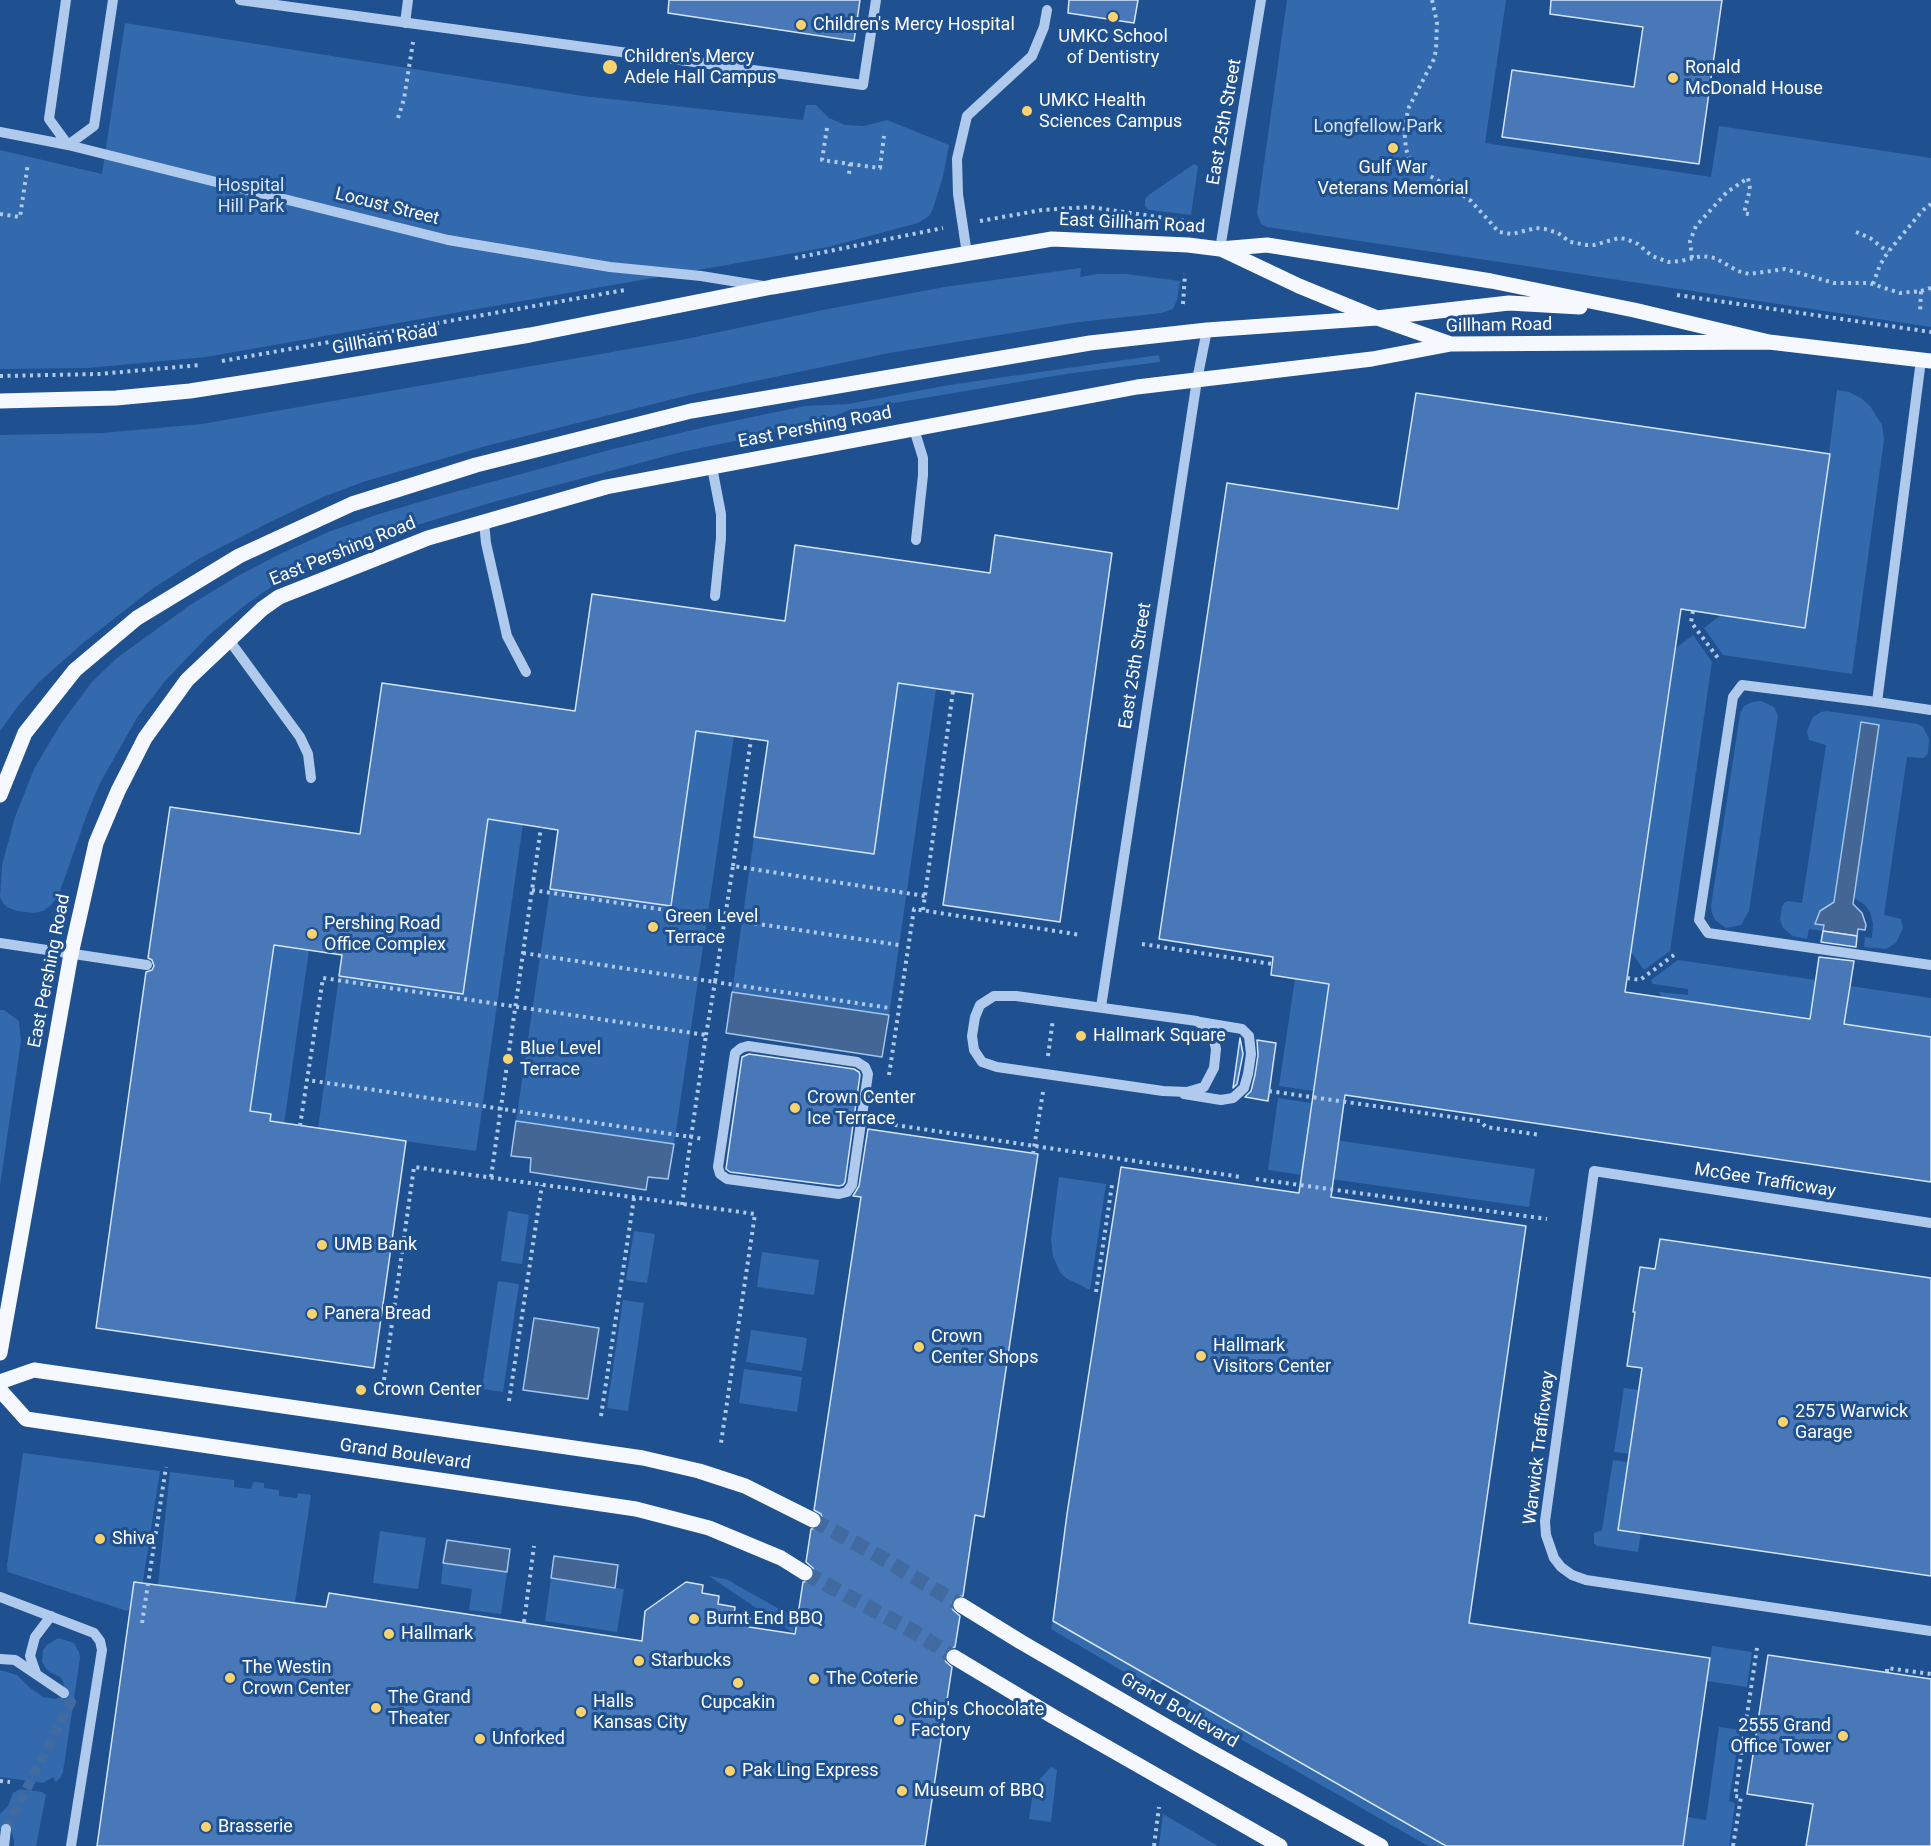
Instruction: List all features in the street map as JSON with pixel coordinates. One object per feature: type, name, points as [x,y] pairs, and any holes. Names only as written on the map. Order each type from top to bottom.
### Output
[{"type":"main road","name":"East Gillham Road","points":[[772,287],[1052,239],[1188,245],[1220,249],[1267,245],[1491,281]]},
{"type":"main road","points":[[1220,249],[1299,286],[1377,318],[1451,344]]},
{"type":"main road","name":"Gillham Road","points":[[1491,281],[1634,310],[1769,342],[1926,361]]},
{"type":"main road","name":"Gillham Road","points":[[0,401],[116,398],[190,391],[530,335],[772,287]]},
{"type":"main road","name":"Gillham Road","points":[[1207,330],[1377,318],[1509,303],[1634,310]]},
{"type":"main road","name":"East Pershing Road","points":[[0,793],[25,733],[75,670],[137,618],[239,556],[352,504],[476,465],[691,411],[1090,342],[1207,330]]},
{"type":"main road","name":"Gillham Road","points":[[1197,380],[1372,359],[1451,344],[1769,342]]},
{"type":"main road","name":"East Pershing Road","points":[[0,1353],[71,954],[96,843],[118,791],[146,738],[187,680],[262,609],[279,597],[428,538],[606,487],[1137,387],[1197,380]]},
{"type":"main road","name":"Grand Boulevard","points":[[0,1382],[34,1370],[643,1458],[699,1471],[745,1486],[813,1520]]},
{"type":"main road","name":"Grand Boulevard","points":[[0,1390],[26,1419],[636,1509],[709,1528],[781,1558],[805,1573]]},
{"type":"main road","name":"Grand Boulevard","points":[[961,1605],[1187,1738],[1381,1846]]},
{"type":"main road","points":[[954,1656],[1054,1717],[1280,1846]]},
{"type":"street","points":[[66,0],[48,119],[68,145],[94,126],[112,0]]},
{"type":"street","points":[[240,0],[325,6],[410,23],[863,85],[876,0]]},
{"type":"street","points":[[408,0],[410,23]]},
{"type":"street","name":"East 25th Street","points":[[1220,249],[1261,0]]},
{"type":"street","points":[[967,254],[958,194],[957,159],[967,116],[1032,56],[1044,27],[1047,10]]},
{"type":"street","name":"Locust Street","points":[[0,132],[68,145],[448,240],[610,267],[701,276],[772,287]]},
{"type":"street","name":"East 25th Street","points":[[1101,1007],[1197,380],[1207,330]]},
{"type":"street","points":[[1877,702],[1926,361]]},
{"type":"street","points":[[914,429],[923,458],[916,540]]},
{"type":"street","points":[[712,467],[721,514],[715,596]]},
{"type":"street","points":[[484,522],[486,543],[507,636],[526,672]]},
{"type":"street","points":[[229,640],[300,737],[308,754],[311,778]]},
{"type":"street","points":[[1931,710],[1742,685],[1732,697],[1699,920],[1708,933],[1931,965]]},
{"type":"street","points":[[0,942],[147,965]]},
{"type":"street","points":[[994,996],[1016,996],[1197,1022],[1242,1029],[1249,1036],[1251,1054],[1244,1088],[1233,1098],[1221,1100],[997,1067],[982,1062],[974,1050],[972,1036],[975,1017],[980,1005],[994,996]]},
{"type":"street","points":[[1163,1091],[1187,1092],[1204,1087],[1214,1068],[1216,1049],[1212,1032],[1197,1022]]},
{"type":"street","points":[[748,1046],[857,1062],[865,1067],[868,1074],[852,1185],[847,1192],[839,1194],[727,1179],[720,1174],[718,1167],[735,1053],[741,1048],[748,1046]]},
{"type":"street","name":"McGee Trafficway","points":[[1594,1170],[1931,1223]]},
{"type":"street","name":"Warwick Trafficway","points":[[1594,1170],[1545,1521],[1546,1535],[1554,1558],[1572,1575],[1586,1580],[1931,1631]]},
{"type":"street","points":[[0,1597],[94,1633],[100,1641],[102,1650],[71,1846]]},
{"type":"street","points":[[36,1673],[30,1656],[35,1637],[51,1616]]},
{"type":"street","points":[[0,1659],[15,1660],[64,1693]]},
{"type":"street","points":[[3,1846],[6,1829]]},
{"type":"path","points":[[1432,0],[1437,22],[1436,50],[1431,66],[1409,107],[1404,127],[1406,149],[1409,158],[1419,170],[1457,190],[1471,201],[1499,232],[1512,234],[1536,228],[1545,229],[1558,233],[1570,242],[1594,245],[1619,238],[1626,239],[1660,259],[1681,261],[1702,256],[1716,258],[1738,271],[1749,274],[1785,269],[1834,283],[1873,284],[1900,293],[1931,288]]},
{"type":"path","points":[[398,118],[404,99],[410,23]]},
{"type":"path","points":[[827,128],[822,160],[880,168],[885,135]]},
{"type":"path","points":[[0,214],[20,217],[28,163]]},
{"type":"path","points":[[849,175],[850,164]]},
{"type":"path","points":[[1692,258],[1690,241],[1696,226],[1727,192],[1748,178],[1750,189],[1744,213],[1753,215]]},
{"type":"path","points":[[1873,284],[1888,252],[1923,210],[1931,204]]},
{"type":"path","points":[[786,260],[1042,210],[1090,207],[1224,225]]},
{"type":"path","points":[[1856,232],[1870,238],[1888,252]]},
{"type":"path","points":[[1183,304],[1185,274]]},
{"type":"path","points":[[213,363],[632,288]]},
{"type":"path","points":[[1920,313],[1921,291]]},
{"type":"path","points":[[1669,294],[1931,332]]},
{"type":"path","points":[[0,376],[99,374],[202,365]]},
{"type":"path","points":[[1693,611],[1691,622],[1718,658]]},
{"type":"path","points":[[923,910],[953,691]]},
{"type":"path","points":[[682,1204],[751,739]]},
{"type":"path","points":[[490,1178],[541,827]]},
{"type":"path","points":[[733,866],[925,896]]},
{"type":"path","points":[[532,890],[899,945]]},
{"type":"path","points":[[1142,944],[1272,963]]},
{"type":"path","points":[[523,953],[890,1008]]},
{"type":"path","points":[[1628,978],[1640,980],[1674,955]]},
{"type":"path","points":[[300,1126],[322,978],[706,1035]]},
{"type":"path","points":[[1047,1063],[1053,1017]]},
{"type":"path","points":[[307,1080],[691,1137]]},
{"type":"path","points":[[1033,1154],[1043,1085]]},
{"type":"path","points":[[1269,1091],[1480,1121],[1486,1127],[1540,1135]]},
{"type":"path","points":[[1115,1166],[1116,1158]]},
{"type":"path","points":[[384,1380],[414,1167],[755,1214],[721,1443]]},
{"type":"path","points":[[1256,1179],[1547,1219]]},
{"type":"path","points":[[509,1401],[542,1185]]},
{"type":"path","points":[[1096,1292],[1112,1185]]},
{"type":"path","points":[[601,1416],[634,1198]]},
{"type":"path","points":[[142,1623],[166,1467]]},
{"type":"path","points":[[524,1623],[534,1546]]},
{"type":"path","points":[[1733,1846],[1741,1797],[1735,1796],[1757,1648]]},
{"type":"path","points":[[1887,1672],[1887,1668],[1931,1674]]},
{"type":"path","points":[[0,1781],[10,1782]]},
{"type":"path","points":[[1154,1846],[1159,1807]]},
{"type":"green space","name":"Longfellow Park","points":[[1287,0],[1506,0],[1485,143],[1711,177],[1719,126],[1931,158],[1931,327],[1267,227],[1261,224],[1257,213]]},
{"type":"green space","name":"Hospital Hill Park","points":[[125,23],[583,96],[803,120],[806,105],[816,105],[829,118],[845,125],[864,126],[887,120],[949,145],[943,176],[929,216],[918,223],[828,247],[206,357],[88,368],[0,369],[0,150],[102,174]]},
{"type":"green space","points":[[1194,164],[1198,166],[1191,215],[1149,210],[1145,206],[1145,199],[1150,194]]},
{"type":"green space","points":[[1081,268],[1080,277],[1098,274],[1126,274],[1180,281],[1177,300],[1173,309],[1162,313],[1079,322],[889,353],[689,395],[486,446],[363,482],[323,497],[268,523],[200,558],[152,589],[83,643],[39,682],[0,731],[0,435],[102,433],[202,424],[686,339],[944,287]]},
{"type":"green space","points":[[1159,355],[1160,362],[1066,374],[847,411],[809,426],[681,452],[493,502],[358,543],[319,560],[284,578],[244,606],[209,635],[165,681],[138,716],[100,783],[58,897],[50,906],[34,913],[17,911],[7,907],[0,897],[2,865],[15,817],[34,769],[60,725],[91,683],[117,658],[190,605],[276,556],[328,532],[379,514],[613,449],[714,425],[805,406],[848,404],[949,385]]},
{"type":"green space","points":[[1837,390],[1849,392],[1870,406],[1882,425],[1884,440],[1852,674],[1723,655],[1704,628],[1721,615],[1805,627]]},
{"type":"green space","points":[[1693,635],[1712,662],[1670,951],[1644,970],[1631,952],[1676,648]]},
{"type":"green space","points":[[898,683],[936,689],[889,1015],[732,992],[754,837],[874,854]]},
{"type":"green space","points":[[1761,701],[1774,707],[1778,716],[1749,911],[1741,925],[1726,928],[1715,920],[1711,906],[1740,714],[1744,706]]},
{"type":"green space","points":[[1827,711],[1917,724],[1923,727],[1929,739],[1928,753],[1924,758],[1907,757],[1884,915],[1901,919],[1903,928],[1896,943],[1886,949],[1864,947],[1865,937],[1872,938],[1873,923],[1865,905],[1853,897],[1878,725],[1861,723],[1834,902],[1830,903],[1815,923],[1824,925],[1823,931],[1809,929],[1807,939],[1793,936],[1783,928],[1780,920],[1784,903],[1788,901],[1802,903],[1826,745],[1809,740],[1807,731],[1813,717]]},
{"type":"green space","points":[[696,731],[734,736],[674,1144],[516,1121],[550,889],[670,906]]},
{"type":"green space","points":[[488,819],[523,824],[476,1151],[318,1129],[339,976],[463,994]]},
{"type":"green space","points":[[274,945],[309,950],[284,1124],[270,1122],[271,1114],[250,1111]]},
{"type":"green space","points":[[1678,960],[1816,980],[1810,1019],[1663,998],[1659,992],[1688,995],[1688,989],[1653,984],[1651,980]]},
{"type":"green space","points":[[1295,979],[1329,984],[1313,1091],[1279,1086]]},
{"type":"green space","points":[[1850,986],[1931,998],[1931,1037],[1844,1024]]},
{"type":"green space","points":[[0,1010],[4,1010],[19,1021],[21,1041],[0,1186]]},
{"type":"green space","points":[[1278,1098],[1311,1103],[1307,1136],[1535,1169],[1529,1207],[1268,1170]]},
{"type":"green space","points":[[1059,1177],[1106,1184],[1090,1290],[1066,1278],[1060,1272],[1053,1256],[1051,1239]]},
{"type":"green space","points":[[508,1211],[529,1215],[522,1264],[501,1261]]},
{"type":"green space","points":[[634,1231],[655,1234],[647,1283],[626,1280]]},
{"type":"green space","points":[[762,1252],[819,1260],[814,1295],[757,1287]]},
{"type":"green space","points":[[498,1281],[519,1284],[503,1392],[482,1389]]},
{"type":"green space","points":[[623,1300],[644,1303],[628,1411],[607,1408]]},
{"type":"green space","points":[[751,1330],[807,1338],[802,1371],[746,1362]]},
{"type":"green space","points":[[744,1369],[802,1377],[797,1412],[739,1403]]},
{"type":"green space","points":[[1624,1388],[1639,1390],[1630,1454],[1614,1452]]},
{"type":"green space","points":[[23,1453],[160,1471],[140,1600],[127,1611],[8,1572],[7,1565]]},
{"type":"green space","points":[[1613,1460],[1628,1462],[1618,1530],[1641,1533],[1638,1552],[1597,1546],[1594,1543],[1594,1533],[1602,1530]]},
{"type":"green space","points":[[170,1472],[234,1480],[234,1487],[251,1489],[253,1482],[264,1483],[264,1488],[279,1490],[279,1496],[297,1498],[298,1493],[311,1495],[295,1602],[158,1585]]},
{"type":"green space","points":[[380,1531],[426,1538],[418,1589],[373,1583]]},
{"type":"green space","points":[[443,1563],[507,1572],[501,1614],[469,1610],[472,1589],[441,1584]]},
{"type":"green space","points":[[709,1576],[726,1579],[795,1618],[793,1633]]},
{"type":"green space","points":[[551,1578],[624,1589],[617,1632],[545,1621]]},
{"type":"green space","points":[[1053,1621],[1153,1679],[1148,1686],[1051,1629]]},
{"type":"green space","points":[[58,1638],[74,1643],[80,1658],[63,1772],[56,1782],[53,1777],[43,1783],[0,1777],[0,1670],[17,1675],[43,1697],[55,1699],[61,1697],[64,1690],[63,1681],[48,1671],[42,1662],[43,1650]]},
{"type":"green space","points":[[1712,1646],[1752,1652],[1747,1687],[1707,1681]]},
{"type":"green space","points":[[1191,1700],[1446,1846],[1428,1846],[1186,1708]]},
{"type":"green space","points":[[1719,1727],[1740,1730],[1729,1801],[1735,1803],[1729,1846],[1683,1846],[1687,1817],[1706,1820]]},
{"type":"green space","points":[[1051,1767],[1057,1770],[1051,1822],[1029,1819],[1033,1791]]},
{"type":"green space","points":[[20,1789],[42,1792],[46,1795],[36,1846],[14,1846],[11,1831],[0,1829],[0,1814],[8,1806],[13,1793]]},
{"type":"green space","points":[[1163,1814],[1218,1846],[1159,1846]]},
{"type":"shaded area","points":[[1861,722],[1879,725],[1853,904],[1862,913],[1866,925],[1865,930],[1858,929],[1857,936],[1823,931],[1824,925],[1815,924],[1820,911],[1834,902]]},
{"type":"shaded area","points":[[732,992],[889,1015],[882,1057],[726,1033]]},
{"type":"shaded area","points":[[516,1121],[674,1144],[668,1179],[648,1177],[646,1190],[530,1172],[531,1158],[511,1156]]},
{"type":"shaded area","points":[[534,1318],[599,1328],[588,1399],[523,1390]]},
{"type":"shaded area","points":[[447,1540],[510,1549],[507,1572],[443,1563]]},
{"type":"shaded area","points":[[554,1556],[618,1565],[615,1588],[551,1578]]},
{"type":"building","name":"Children's Mercy Hospital","points":[[669,0],[860,0],[854,41],[668,13]]},
{"type":"building","name":"UMKC School of Dentistry","points":[[1069,0],[1138,0],[1134,23],[1068,13]]},
{"type":"building","name":"Ronald McDonald House","points":[[1551,0],[1722,0],[1699,164],[1502,137],[1512,70],[1634,87],[1643,27],[1550,14]]},
{"type":"building","points":[[1416,393],[1830,454],[1805,628],[1681,609],[1625,992],[1810,1019],[1819,957],[1854,961],[1844,1024],[1931,1037],[1931,1182],[1345,1095],[1331,1197],[1526,1226],[1469,1623],[1710,1658],[1683,1846],[1446,1846],[1053,1621],[1067,1514],[1121,1167],[1299,1193],[1329,984],[1271,975],[1273,957],[1159,939],[1227,483],[1398,509]]},
{"type":"building","name":"Pershing Road Office Complex","points":[[995,535],[1112,553],[1060,922],[943,905],[973,694],[898,683],[874,854],[754,837],[768,741],[696,731],[671,906],[550,889],[558,830],[488,819],[463,994],[339,976],[342,955],[274,945],[250,1111],[271,1114],[270,1121],[406,1141],[374,1368],[96,1328],[146,972],[152,970],[154,966],[152,960],[148,958],[170,807],[360,834],[382,683],[575,711],[592,594],[785,621],[795,545],[990,573]]},
{"type":"building","points":[[1823,931],[1857,936],[1856,947],[1821,942]]},
{"type":"building","points":[[1240,1038],[1243,1054],[1237,1084],[1233,1088]]},
{"type":"building","points":[[1257,1040],[1276,1043],[1268,1101],[1245,1097],[1251,1091],[1255,1075],[1258,1055]]},
{"type":"building","name":"Crown Center Ice Terrace","points":[[749,1054],[854,1069],[859,1072],[843,1185],[730,1172],[726,1169],[742,1057]]},
{"type":"building","name":"Crown Center Shops","points":[[868,1129],[1038,1154],[984,1517],[975,1515],[963,1596],[956,1597],[951,1604],[953,1610],[960,1616],[955,1647],[949,1649],[944,1656],[946,1662],[952,1667],[925,1846],[97,1846],[134,1582],[326,1607],[329,1593],[642,1641],[645,1611],[686,1582],[703,1585],[702,1593],[719,1596],[718,1604],[735,1607],[734,1616],[750,1618],[749,1627],[795,1634],[803,1582],[810,1581],[815,1574],[813,1568],[806,1562],[811,1529],[819,1528],[823,1520],[821,1514],[814,1510],[861,1197],[853,1196],[859,1186]]},
{"type":"building","name":"2575 Warwick Garage","points":[[1660,1239],[1931,1278],[1931,1576],[1618,1530],[1642,1368],[1627,1366],[1635,1312],[1633,1312],[1640,1267],[1655,1269]]},
{"type":"building","name":"2555 Grand Office Tower","points":[[1768,1655],[1931,1679],[1931,1846],[1806,1846],[1813,1804],[1747,1794]]},
{"type":"tunnel","points":[[813,1520],[961,1605]]},
{"type":"tunnel","points":[[805,1573],[913,1631],[954,1657]]},
{"type":"tunnel","points":[[6,1829],[71,1702],[64,1693]]},
{"type":"place","name":"UMKC School of Dentistry","points":[[1113,17]]},
{"type":"place","name":"Children's Mercy Hospital","points":[[801,25]]},
{"type":"place","name":"Children's Mercy Adele Hall Campus","points":[[610,67]]},
{"type":"place","name":"Ronald McDonald House","points":[[1673,78]]},
{"type":"place","name":"UMKC Health Sciences Campus","points":[[1027,111]]},
{"type":"place","name":"Gulf War Veterans Memorial","points":[[1393,148]]},
{"type":"place","name":"Green Level Terrace","points":[[653,927]]},
{"type":"place","name":"Pershing Road Office Complex","points":[[312,934]]},
{"type":"place","name":"Hallmark Square","points":[[1081,1036]]},
{"type":"place","name":"Blue Level Terrace","points":[[508,1059]]},
{"type":"place","name":"Crown Center Ice Terrace","points":[[795,1108]]},
{"type":"place","name":"UMB Bank","points":[[322,1245]]},
{"type":"place","name":"Panera Bread","points":[[312,1314]]},
{"type":"place","name":"Crown Center Shops","points":[[919,1347]]},
{"type":"place","name":"Hallmark Visitors Center","points":[[1201,1356]]},
{"type":"place","name":"Crown Center","points":[[361,1390]]},
{"type":"place","name":"2575 Warwick Garage","points":[[1783,1422]]},
{"type":"place","name":"Shiva","points":[[100,1539]]},
{"type":"place","name":"Burnt End BBQ","points":[[694,1619]]},
{"type":"place","name":"Hallmark","points":[[389,1634]]},
{"type":"place","name":"Starbucks","points":[[639,1661]]},
{"type":"place","name":"The Westin Crown Center","points":[[230,1678]]},
{"type":"place","name":"The Coterie","points":[[814,1679]]},
{"type":"place","name":"Cupcakin","points":[[738,1683]]},
{"type":"place","name":"The Grand Theater","points":[[376,1708]]},
{"type":"place","name":"Halls Kansas City","points":[[581,1712]]},
{"type":"place","name":"Chip's Chocolate Factory","points":[[899,1720]]},
{"type":"place","name":"2555 Grand Office Tower","points":[[1843,1736]]},
{"type":"place","name":"Unforked","points":[[480,1739]]},
{"type":"place","name":"Pak Ling Express","points":[[730,1771]]},
{"type":"place","name":"Museum of BBQ","points":[[902,1791]]},
{"type":"place","name":"Brasserie","points":[[206,1827]]}]
